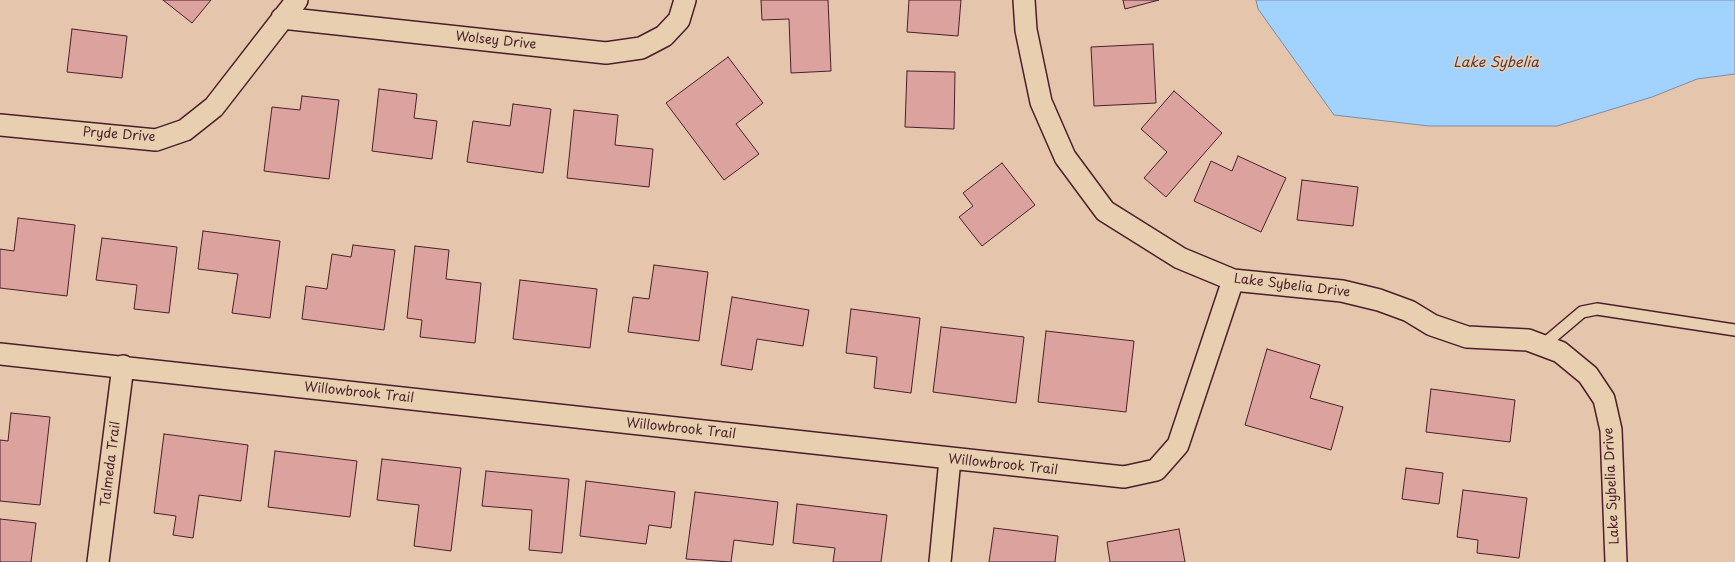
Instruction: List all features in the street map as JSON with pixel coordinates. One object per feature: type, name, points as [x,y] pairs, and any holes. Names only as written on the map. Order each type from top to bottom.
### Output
[{"type":"street","name":"Pryde Drive","points":[[0,124],[156,140],[185,130],[214,107],[297,0]]},
{"type":"street","name":"Wolsey Drive","points":[[282,18],[606,53],[641,48],[664,36],[679,20],[685,0]]},
{"type":"street","name":"Lake Sybelia Drive","points":[[1024,0],[1026,30],[1041,102],[1065,157],[1105,211],[1180,258],[1233,280],[1342,291],[1379,300],[1401,308],[1432,325],[1467,336],[1528,340],[1560,352],[1588,375],[1604,399],[1611,430],[1616,562]]},
{"type":"street","name":"Willowbrook Trail","points":[[0,354],[123,366],[950,459],[1124,477],[1156,470],[1178,445],[1233,280]]},
{"type":"street","name":"Talmeda Trail","points":[[98,562],[123,366]]},
{"type":"street","points":[[940,562],[950,459]]},
{"type":"lane","points":[[1543,346],[1582,312],[1597,308],[1735,330]]},
{"type":"water","name":"Lake Sybelia","points":[[1256,0],[1735,0],[1735,74],[1697,79],[1652,97],[1557,126],[1429,126],[1334,115],[1258,9]]},
{"type":"building","points":[[163,0],[211,0],[192,23]]},
{"type":"building","points":[[761,0],[828,0],[831,71],[791,73],[789,19],[762,20]]},
{"type":"building","points":[[909,0],[961,0],[958,36],[907,32]]},
{"type":"building","points":[[1123,0],[1159,0],[1125,9]]},
{"type":"building","points":[[72,29],[127,36],[122,78],[67,72]]},
{"type":"building","points":[[1153,44],[1156,103],[1094,106],[1091,47]]},
{"type":"building","points":[[728,57],[763,103],[736,124],[759,154],[724,180],[666,103]]},
{"type":"building","points":[[907,71],[955,72],[954,129],[905,127]]},
{"type":"building","points":[[379,89],[417,94],[414,118],[437,121],[432,159],[372,151]]},
{"type":"building","points":[[1174,91],[1222,133],[1166,197],[1144,178],[1167,152],[1141,129]]},
{"type":"building","points":[[302,96],[339,100],[329,179],[264,171],[272,107],[300,110]]},
{"type":"building","points":[[513,104],[551,109],[543,173],[467,162],[473,121],[510,126]]},
{"type":"building","points":[[574,110],[618,115],[615,145],[653,149],[649,187],[567,178]]},
{"type":"building","points":[[1238,156],[1286,178],[1261,232],[1194,201],[1211,161],[1232,171]]},
{"type":"building","points":[[1002,163],[1035,205],[982,246],[959,217],[973,206],[963,193]]},
{"type":"building","points":[[1302,180],[1358,187],[1353,226],[1297,220]]},
{"type":"building","points":[[18,218],[75,225],[67,296],[0,288],[0,249],[14,251]]},
{"type":"building","points":[[203,231],[280,241],[270,318],[232,313],[238,274],[198,269]]},
{"type":"building","points":[[102,238],[177,247],[169,313],[134,309],[137,285],[96,280]]},
{"type":"building","points":[[353,245],[395,250],[384,330],[302,319],[306,286],[327,289],[332,254],[351,257]]},
{"type":"building","points":[[415,246],[449,250],[446,279],[481,283],[475,343],[420,337],[422,320],[407,318]]},
{"type":"building","points":[[654,265],[708,272],[699,341],[628,332],[633,297],[649,299]]},
{"type":"building","points":[[520,280],[597,289],[590,348],[513,339]]},
{"type":"building","points":[[732,297],[809,310],[803,346],[757,339],[752,370],[721,365]]},
{"type":"building","points":[[851,309],[920,318],[911,393],[874,388],[877,357],[846,353]]},
{"type":"building","points":[[941,327],[1024,337],[1016,403],[933,392]]},
{"type":"building","points":[[1046,331],[1134,341],[1126,412],[1038,402]]},
{"type":"building","points":[[1267,349],[1320,365],[1310,398],[1343,407],[1331,450],[1245,425]]},
{"type":"building","points":[[1431,389],[1515,400],[1510,442],[1426,432]]},
{"type":"building","points":[[11,413],[50,417],[40,505],[0,501],[0,440],[8,441]]},
{"type":"building","points":[[164,434],[248,445],[241,501],[199,495],[193,538],[173,535],[176,516],[154,513]]},
{"type":"building","points":[[275,451],[357,461],[350,517],[268,507]]},
{"type":"building","points":[[382,459],[461,468],[451,551],[414,546],[419,505],[377,500]]},
{"type":"building","points":[[1406,468],[1443,473],[1439,504],[1402,499]]},
{"type":"building","points":[[486,471],[569,479],[562,553],[529,550],[532,510],[482,506]]},
{"type":"building","points":[[586,481],[675,492],[671,528],[649,525],[646,544],[580,536]]},
{"type":"building","points":[[1463,490],[1527,498],[1519,558],[1477,553],[1478,540],[1457,537]]},
{"type":"building","points":[[695,492],[778,502],[773,545],[734,540],[731,562],[686,559]]},
{"type":"building","points":[[797,504],[887,515],[881,562],[833,562],[835,548],[793,543]]},
{"type":"building","points":[[0,519],[36,523],[31,562],[0,562]]},
{"type":"building","points":[[994,528],[1058,536],[1055,562],[989,562]]},
{"type":"building","points":[[1179,529],[1185,562],[1110,562],[1107,542]]}]
